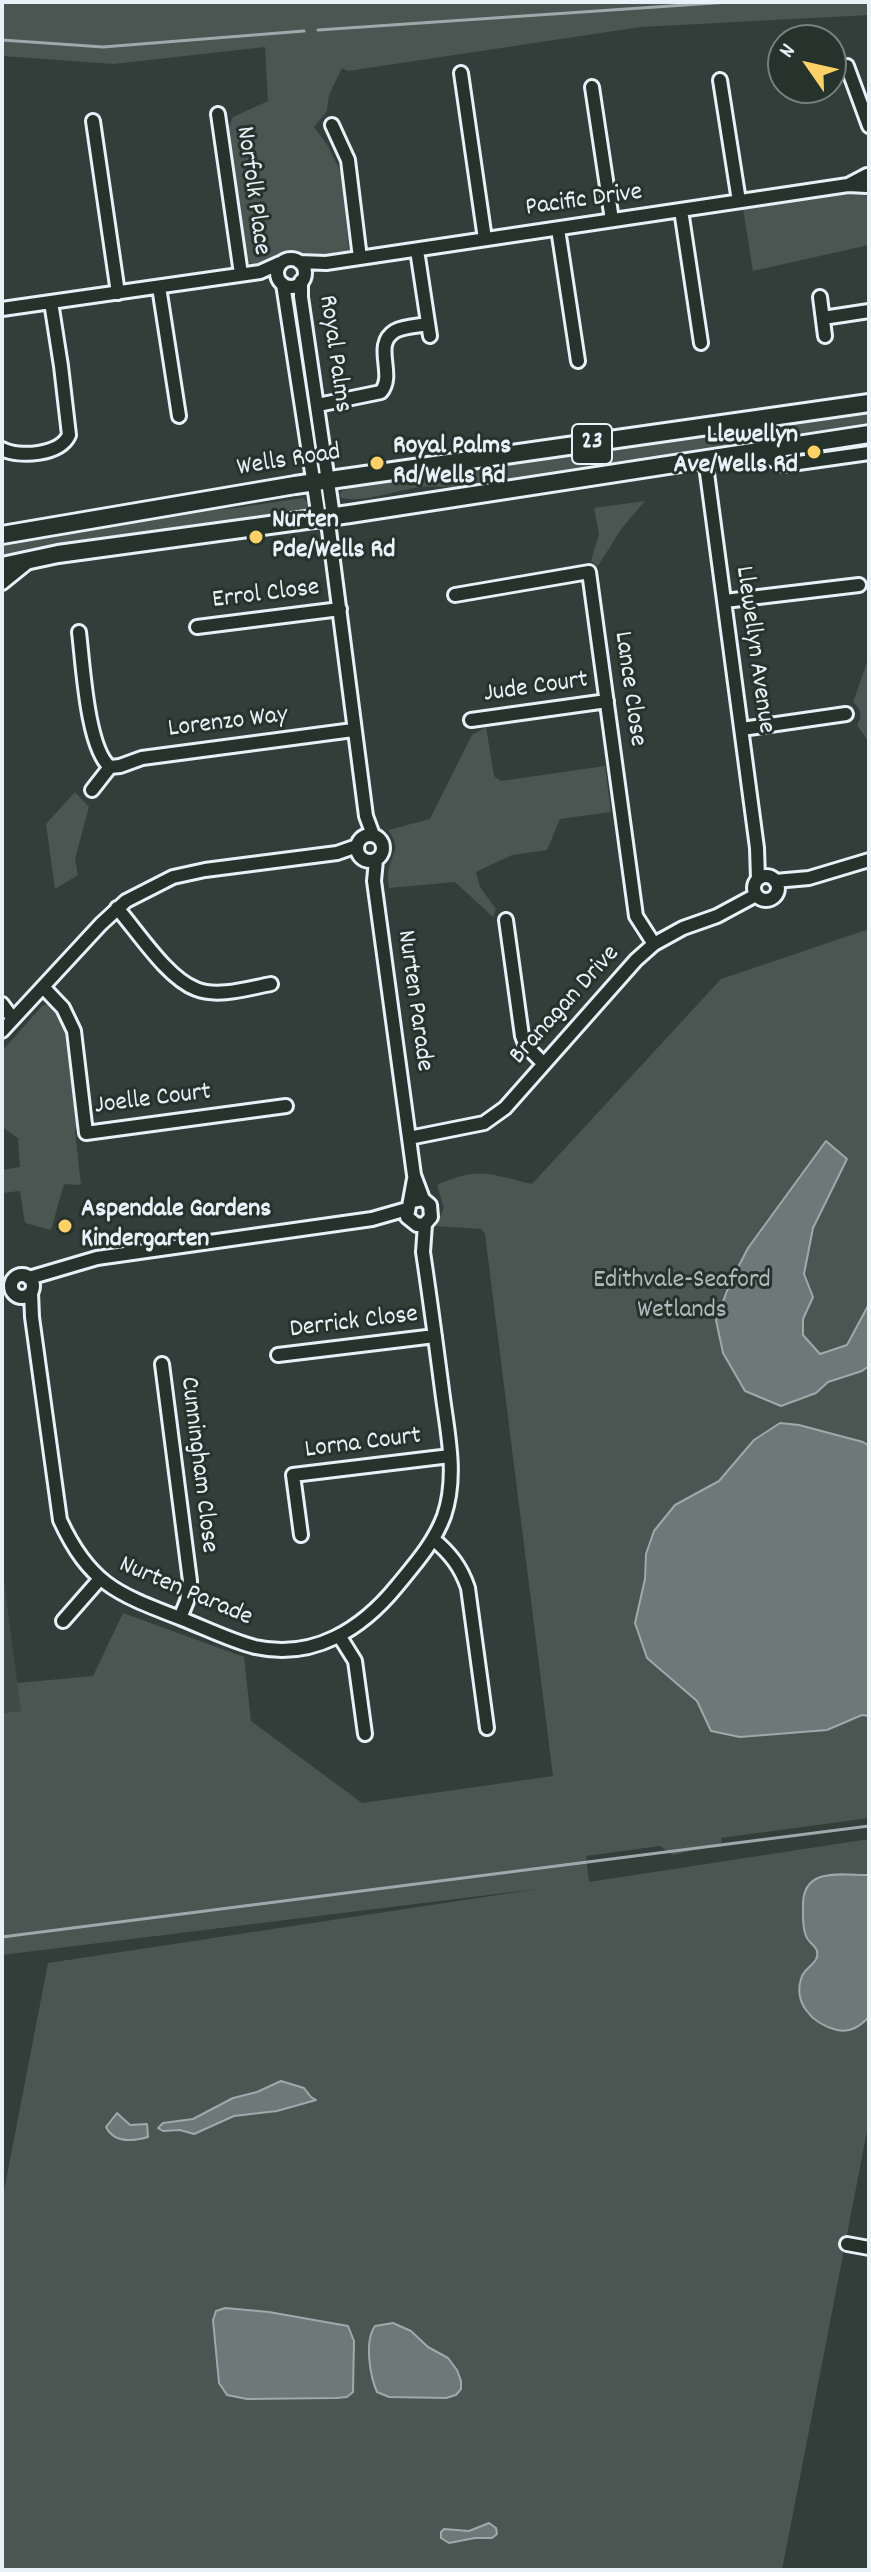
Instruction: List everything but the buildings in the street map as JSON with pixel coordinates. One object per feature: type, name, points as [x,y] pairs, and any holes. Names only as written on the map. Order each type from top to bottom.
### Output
[{"type":"main road","name":"Wells Road","points":[[2,535],[322,481],[869,403]]},
{"type":"main road","name":"23","points":[[2,566],[869,434]]},
{"type":"street","points":[[847,66],[869,126]]},
{"type":"street","points":[[461,73],[485,239]]},
{"type":"street","points":[[720,80],[739,201]]},
{"type":"street","points":[[592,87],[612,220]]},
{"type":"street","name":"Norfolk Place","points":[[218,114],[241,274]]},
{"type":"street","points":[[93,121],[118,293]]},
{"type":"street","points":[[332,125],[348,160],[360,258]]},
{"type":"street","name":"Pacific Drive","points":[[302,272],[326,263],[868,180]]},
{"type":"street","points":[[681,210],[701,343]]},
{"type":"street","points":[[558,229],[578,361]]},
{"type":"street","points":[[318,405],[381,392],[388,381],[384,352],[386,341],[397,330],[429,330],[417,250]]},
{"type":"street","points":[[2,309],[260,272],[291,259],[302,272],[295,286],[260,272]]},
{"type":"street","points":[[280,263],[277,271],[280,281]]},
{"type":"street","name":"Royal Palms","points":[[302,272],[301,297],[318,405],[322,481]]},
{"type":"street","name":"Royal Palms","points":[[280,281],[322,481]]},
{"type":"street","points":[[159,287],[179,416]]},
{"type":"street","points":[[820,297],[825,336]]},
{"type":"street","points":[[2,449],[13,453],[50,449],[59,447],[69,435],[51,302]]},
{"type":"street","points":[[823,318],[869,311]]},
{"type":"street","points":[[294,354],[310,352]]},
{"type":"street","points":[[763,449],[774,461],[784,465],[869,453]]},
{"type":"street","name":"Llewellyn Avenue","points":[[705,458],[757,848],[765,884]]},
{"type":"street","name":"Nurten Parade","points":[[18,1289],[32,1317],[60,1520],[72,1545],[99,1580],[126,1597],[255,1647],[294,1649],[340,1637],[374,1613],[433,1539],[449,1496],[450,1456],[415,1213],[414,1175],[374,881],[366,849],[366,816],[322,481]]},
{"type":"street","points":[[2,583],[34,559]]},
{"type":"street","name":"Lance Close","points":[[455,595],[589,572],[636,916],[654,944]]},
{"type":"street","points":[[725,601],[859,585]]},
{"type":"street","name":"Errol Close","points":[[197,627],[340,609]]},
{"type":"street","points":[[79,632],[94,736],[103,760],[110,767],[92,790]]},
{"type":"street","name":"Jude Court","points":[[471,720],[607,701]]},
{"type":"street","points":[[742,729],[846,714]]},
{"type":"street","name":"Lorenzo Way","points":[[110,767],[146,757],[353,730]]},
{"type":"street","points":[[2,1031],[117,908],[143,890],[190,872],[366,849]]},
{"type":"street","name":"Branagan Drive","points":[[408,1134],[484,1123],[505,1108],[636,960],[654,944],[683,928],[717,916],[765,884],[801,879],[869,860]]},
{"type":"street","points":[[117,908],[177,978],[198,990],[225,992],[271,984]]},
{"type":"street","points":[[506,920],[522,1036],[526,1046],[544,1064]]},
{"type":"street","name":"Joelle Court","points":[[43,987],[63,1008],[74,1031],[86,1133],[286,1106]]},
{"type":"street","points":[[2,1004],[13,1019]]},
{"type":"street","points":[[18,1289],[69,1266],[97,1258],[415,1213]]},
{"type":"street","name":"Derrick Close","points":[[278,1355],[435,1336]]},
{"type":"street","name":"Cunningham Close","points":[[162,1364],[190,1581],[180,1618]]},
{"type":"street","name":"Lorna Court","points":[[301,1535],[293,1475],[450,1456]]},
{"type":"street","points":[[433,1539],[454,1559],[463,1572],[468,1588],[487,1728]]},
{"type":"street","points":[[63,1621],[99,1580]]},
{"type":"street","points":[[340,1637],[355,1661],[365,1734]]},
{"type":"street","points":[[847,2244],[869,2248]]},
{"type":"shaded area","points":[[826,1141],[847,1159],[813,1228],[804,1274],[813,1297],[803,1319],[803,1335],[820,1354],[847,1345],[869,1304],[869,1366],[828,1382],[816,1393],[781,1406],[745,1391],[723,1353],[716,1320],[748,1248]]},
{"type":"shaded area","points":[[780,1423],[799,1425],[869,1446],[869,1716],[862,1715],[827,1730],[740,1737],[711,1731],[697,1701],[647,1658],[635,1623],[645,1579],[646,1554],[654,1531],[675,1505],[719,1481],[754,1440]]},
{"type":"shaded area","points":[[2,1565],[21,1711],[2,1713]]},
{"type":"shaded area","points":[[869,1875],[869,2017],[855,2028],[837,2030],[812,2017],[800,1995],[802,1976],[815,1962],[817,1955],[804,1929],[805,1893],[809,1884],[825,1876]]},
{"type":"shaded area","points":[[281,2081],[304,2088],[316,2100],[277,2111],[234,2116],[194,2134],[158,2128],[163,2123],[193,2119],[233,2098]]},
{"type":"shaded area","points":[[117,2113],[130,2125],[147,2124],[148,2137],[129,2140],[114,2136],[106,2127]]},
{"type":"shaded area","points":[[225,2308],[269,2312],[348,2326],[354,2341],[353,2392],[347,2397],[337,2398],[247,2399],[227,2395],[219,2383],[213,2320],[216,2311]]},
{"type":"shaded area","points":[[393,2323],[411,2331],[428,2347],[448,2358],[461,2381],[461,2389],[456,2395],[446,2398],[389,2397],[377,2392],[370,2368],[370,2340],[375,2326]]},
{"type":"shaded area","points":[[489,2523],[496,2528],[497,2534],[492,2538],[449,2543],[441,2538],[444,2529],[469,2531]]},
{"type":"green space","points":[[2,2],[869,2],[869,15],[641,27],[348,71],[342,68],[329,95],[327,111],[314,127],[328,146],[342,175],[349,251],[254,266],[247,261],[228,130],[233,117],[268,101],[265,47],[114,64],[2,56]]},
{"type":"green space","points":[[860,191],[869,198],[869,245],[753,271],[743,209]]},
{"type":"green space","points":[[869,408],[869,428],[460,487],[421,487],[355,499],[338,496],[356,484],[396,476]]},
{"type":"green space","points":[[303,498],[310,505],[303,512],[2,560],[2,540],[173,512],[236,508]]},
{"type":"green space","points":[[645,501],[622,528],[598,566],[591,561],[599,534],[594,508]]},
{"type":"green space","points":[[869,657],[869,742],[857,725],[860,713],[853,702]]},
{"type":"green space","points":[[486,727],[494,776],[501,781],[605,766],[611,812],[560,819],[547,850],[512,855],[476,872],[480,887],[496,909],[493,917],[455,882],[389,888],[388,878],[395,845],[388,830],[430,819],[472,735]]},
{"type":"green space","points":[[75,792],[89,807],[75,859],[78,875],[55,889],[46,824]]},
{"type":"green space","name":"Edithvale-Seaford Wetlands","points":[[869,929],[869,1818],[721,1838],[722,1843],[673,1855],[660,1846],[586,1856],[589,1882],[869,1839],[869,2121],[782,2570],[2,2570],[2,2201],[48,1963],[537,1889],[2,1955],[2,1713],[21,1711],[17,1683],[93,1676],[123,1613],[244,1657],[251,1721],[362,1803],[553,1776],[485,1234],[481,1229],[436,1226],[444,1208],[437,1185],[474,1174],[494,1175],[532,1184],[721,979]]},
{"type":"green space","points":[[43,1005],[49,1005],[58,1015],[69,1041],[80,1113],[75,1130],[81,1185],[64,1184],[51,1230],[25,1223],[20,1191],[2,1193],[2,1170],[20,1167],[18,1138],[2,1127],[2,1051]]},
{"type":"waterway","points":[[318,30],[729,2]]},
{"type":"waterway","points":[[2,40],[103,47],[304,31]]},
{"type":"waterway","points":[[2,1937],[869,1826]]},
{"type":"place","name":"Llewellyn Ave/Wells Rd","points":[[814,452]]},
{"type":"place","name":"Royal Palms Rd/Wells Rd","points":[[377,463]]},
{"type":"place","name":"Nurten Pde/Wells Rd","points":[[256,537]]},
{"type":"place","name":"Aspendale Gardens Kindergarten","points":[[65,1226]]}]
